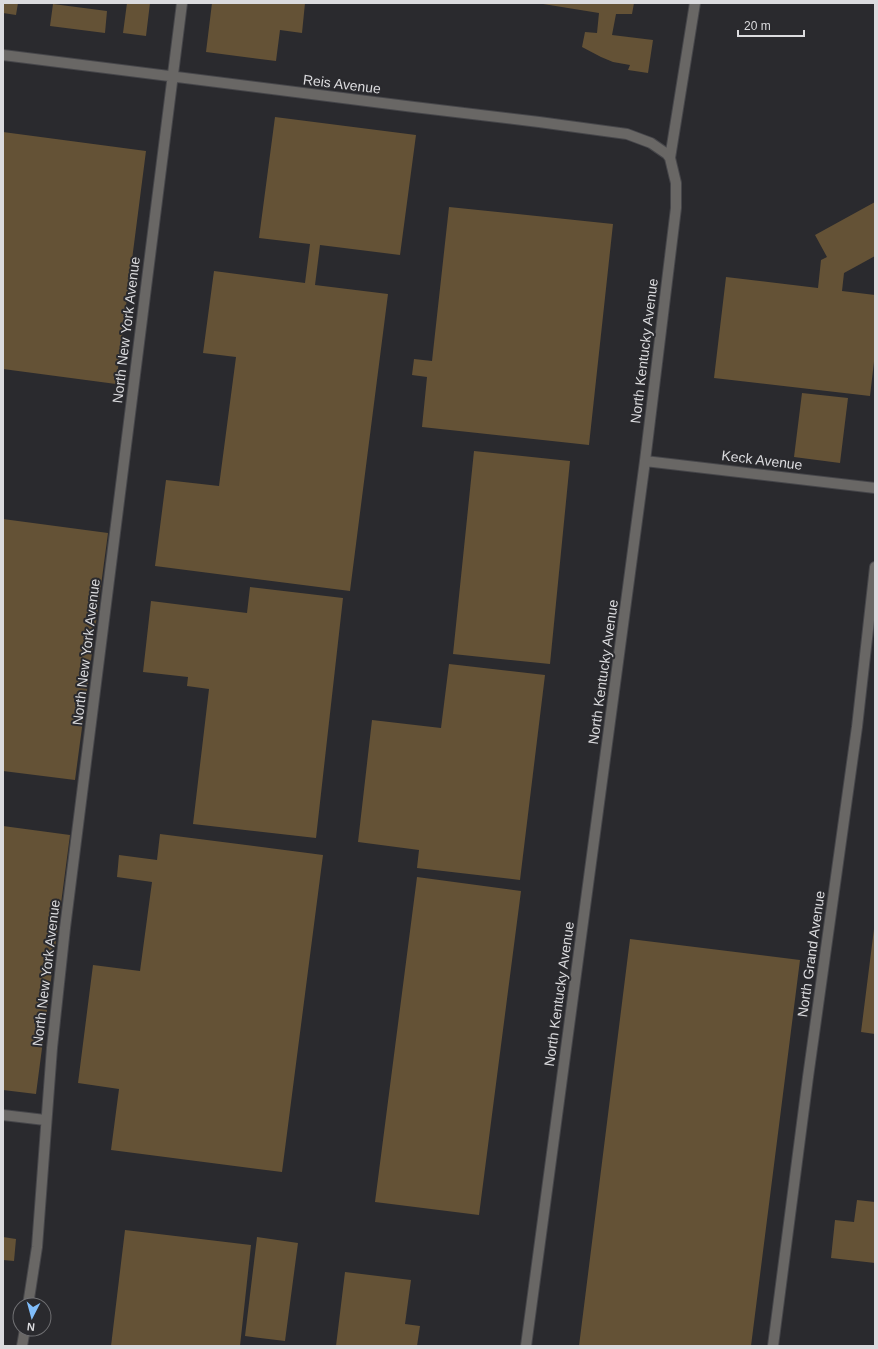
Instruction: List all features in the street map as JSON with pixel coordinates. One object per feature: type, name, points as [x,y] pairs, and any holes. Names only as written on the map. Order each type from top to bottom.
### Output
[{"type":"street","name":"North New York Avenue","points":[[29,1297],[36,1247],[45,1120],[66,920],[182,3]]},
{"type":"street","name":"North Kentucky Avenue","points":[[526,1346],[645,461],[676,208],[676,183],[670,158],[695,3]]},
{"type":"street","name":"Reis Avenue","points":[[3,55],[627,134],[651,143],[667,154],[670,158]]},
{"type":"street","name":"Keck Avenue","points":[[645,461],[875,488]]},
{"type":"street","name":"North Grand Avenue","points":[[773,1346],[808,1077],[857,727],[875,566]]},
{"type":"street","points":[[3,1116],[45,1120]]},
{"type":"building","points":[[3,3],[18,3],[16,15],[3,13]]},
{"type":"building","points":[[127,3],[150,3],[146,36],[123,33]]},
{"type":"building","points":[[212,3],[305,3],[302,33],[280,30],[276,61],[206,52]]},
{"type":"building","points":[[537,3],[634,3],[632,14],[616,14],[612,35],[653,40],[648,73],[628,70],[630,65],[613,62],[582,47],[585,32],[597,33],[599,13]]},
{"type":"building","points":[[53,4],[107,11],[105,33],[50,26]]},
{"type":"building","points":[[275,117],[416,135],[400,255],[320,245],[315,285],[388,294],[350,591],[155,566],[166,480],[219,486],[236,357],[203,353],[214,271],[305,283],[310,244],[259,238]]},
{"type":"building","points":[[3,132],[146,151],[116,384],[3,369]]},
{"type":"building","points":[[875,202],[875,256],[844,273],[842,291],[875,295],[875,353],[870,396],[714,378],[726,277],[818,288],[821,260],[827,257],[815,235]]},
{"type":"building","points":[[449,207],[613,224],[589,445],[422,427],[427,377],[412,375],[414,359],[432,361]]},
{"type":"building","points":[[802,393],[848,398],[840,463],[794,457]]},
{"type":"building","points":[[474,451],[570,461],[550,664],[453,654]]},
{"type":"building","points":[[3,519],[108,533],[75,780],[3,771]]},
{"type":"building","points":[[250,587],[343,598],[316,838],[193,824],[209,689],[187,686],[188,677],[143,672],[151,601],[247,613]]},
{"type":"building","points":[[449,664],[545,675],[520,880],[417,868],[419,850],[358,842],[372,720],[441,728]]},
{"type":"building","points":[[3,826],[70,835],[36,1094],[3,1090]]},
{"type":"building","points":[[160,834],[323,855],[282,1172],[111,1150],[119,1089],[78,1083],[93,965],[140,971],[152,882],[117,877],[119,855],[157,860]]},
{"type":"building","points":[[417,877],[521,891],[479,1215],[375,1202]]},
{"type":"building","points":[[875,929],[875,1034],[861,1032]]},
{"type":"building","points":[[630,939],[800,960],[751,1346],[579,1346]]},
{"type":"building","points":[[857,1200],[875,1202],[875,1263],[831,1258],[835,1220],[854,1222]]},
{"type":"building","points":[[125,1230],[251,1245],[240,1346],[111,1346]]},
{"type":"building","points":[[3,1237],[16,1239],[14,1261],[3,1260]]},
{"type":"building","points":[[257,1237],[298,1243],[285,1341],[245,1336]]},
{"type":"building","points":[[345,1272],[411,1280],[405,1324],[420,1326],[417,1346],[336,1346]]}]
